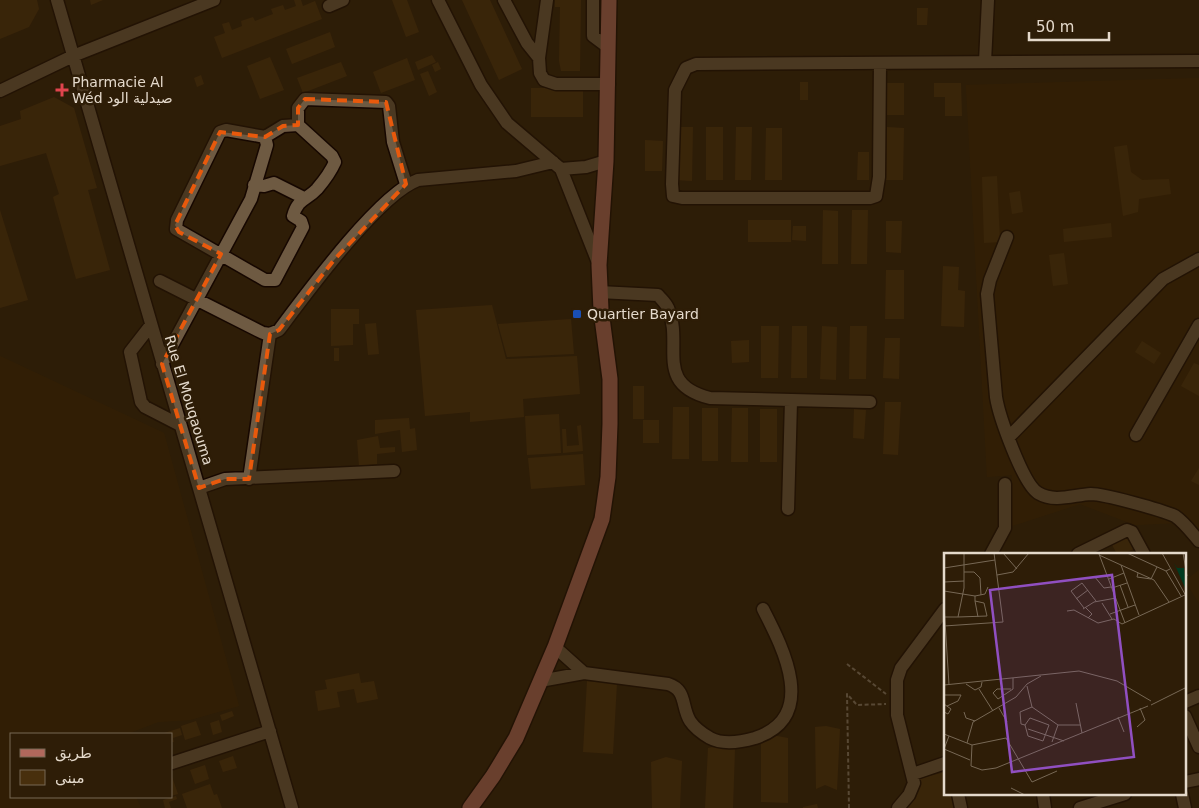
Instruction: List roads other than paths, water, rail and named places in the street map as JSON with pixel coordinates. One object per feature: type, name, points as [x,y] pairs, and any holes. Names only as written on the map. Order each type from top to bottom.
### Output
[{"type":"main road","points":[[470,808],[506,755],[540,681],[555,647],[602,519],[608,477],[610,379],[599,292],[599,265],[609,84],[609,0]]},
{"type":"street","name":"Rue El Mouqaouma","points":[[57,0],[292,808]]},
{"type":"street","points":[[0,91],[72,56],[214,0]]},
{"type":"street","points":[[329,6],[343,0]]},
{"type":"street","points":[[438,0],[481,85],[507,123],[557,166],[599,265]]},
{"type":"street","points":[[504,0],[527,43],[539,58]]},
{"type":"street","points":[[547,0],[539,58],[540,73],[544,80],[550,82],[609,84]]},
{"type":"street","points":[[593,0],[593,36],[609,48]]},
{"type":"street","points":[[985,62],[988,0]]},
{"type":"street","points":[[880,64],[880,177],[876,196],[870,198],[682,198],[674,196],[672,191],[675,90],[686,68],[696,64],[1199,61]]},
{"type":"street","points":[[298,125],[298,108],[305,99],[386,102],[389,106],[393,142],[406,184]]},
{"type":"street","points":[[298,125],[328,152],[335,162],[316,189],[300,200],[293,216],[301,222],[303,227],[275,280],[265,280],[179,232],[175,225],[220,132],[226,130],[265,137],[283,126],[298,125]]},
{"type":"street","points":[[162,364],[251,199],[267,145],[265,137]]},
{"type":"street","points":[[160,281],[263,333],[270,334],[279,330],[334,260],[382,206],[406,184],[418,180],[557,166],[586,167],[606,161]]},
{"type":"street","points":[[254,185],[264,186],[274,182],[304,198]]},
{"type":"street","points":[[1007,237],[990,280],[987,315],[999,414],[1014,452],[1033,489],[1040,494],[1052,498],[1092,494],[1167,514],[1179,519],[1199,541]]},
{"type":"street","points":[[1009,437],[1163,279],[1199,259]]},
{"type":"street","points":[[599,292],[658,295],[668,307],[675,371],[682,386],[694,394],[710,398],[870,402]]},
{"type":"street","points":[[1136,435],[1199,325]]},
{"type":"street","points":[[151,326],[130,352],[141,402],[145,407],[180,425]]},
{"type":"street","points":[[250,479],[270,334]]},
{"type":"street","points":[[788,508],[791,401]]},
{"type":"street","points":[[199,488],[225,479],[394,471]]},
{"type":"street","points":[[992,553],[1005,528],[1005,484]]},
{"type":"street","points":[[1080,553],[1127,530],[1132,532],[1143,553]]},
{"type":"street","points":[[540,681],[584,673],[676,686],[682,694],[689,720],[711,738],[721,742],[742,742],[761,736],[778,724],[791,707],[792,697],[790,673],[777,637],[762,609]]},
{"type":"street","points":[[898,808],[909,795],[914,783],[896,702],[897,680],[901,668],[943,618]]},
{"type":"street","points":[[555,647],[584,673]]},
{"type":"street","points":[[1186,702],[1199,696]]},
{"type":"street","points":[[1186,718],[1199,747]]},
{"type":"street","points":[[172,763],[270,731]]},
{"type":"street","points":[[913,774],[944,763]]},
{"type":"street","points":[[1186,782],[1199,779]]},
{"type":"street","points":[[1080,808],[1120,800]]},
{"type":"place","name":"Pharmacie Al Wéd صيدلية الود","points":[[62,90]]},
{"type":"place","name":"Quartier Bayard","points":[[577,314]]}]
